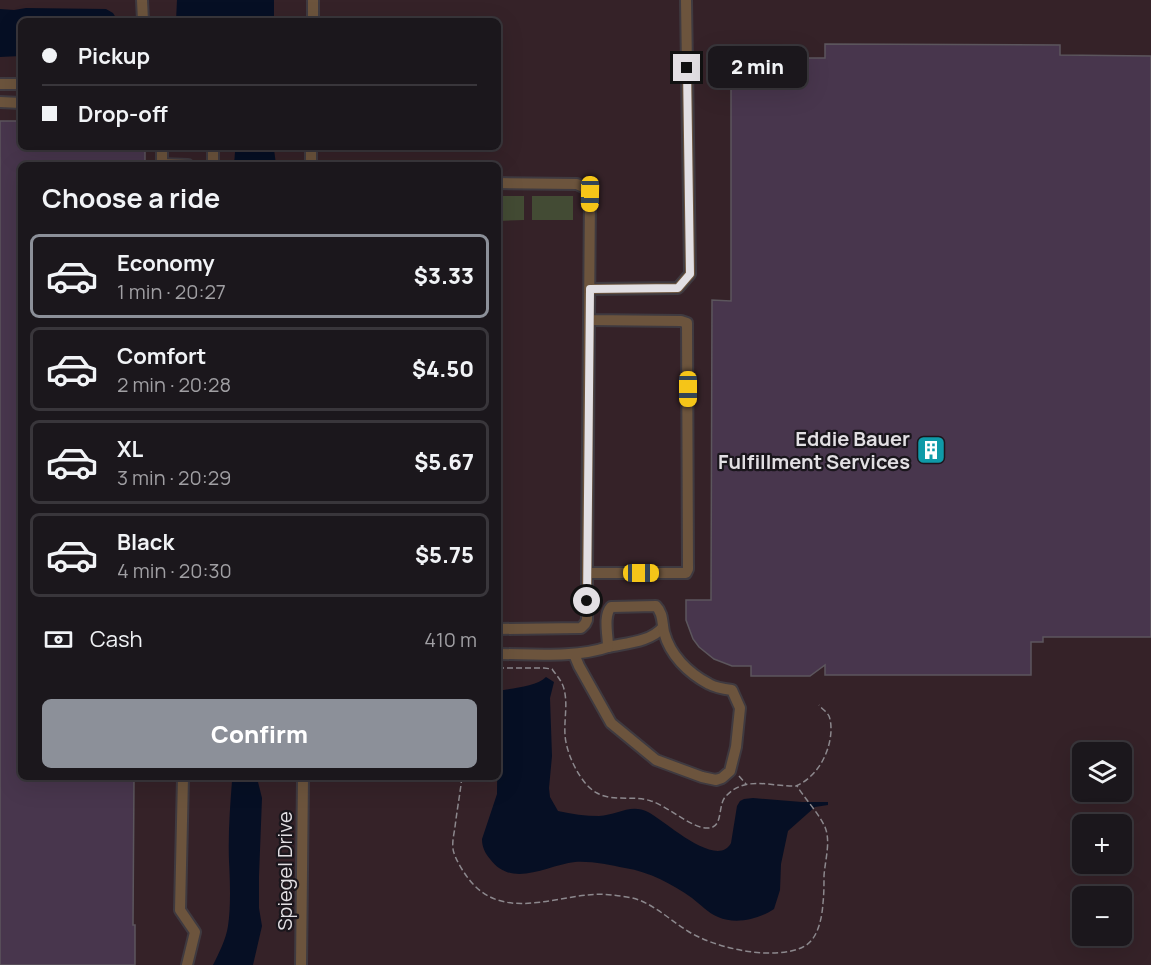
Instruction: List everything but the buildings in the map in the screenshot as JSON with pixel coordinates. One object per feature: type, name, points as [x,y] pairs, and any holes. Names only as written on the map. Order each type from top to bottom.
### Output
[{"type":"street","points":[[142,0],[142,18]]},
{"type":"street","points":[[313,0],[313,18]]},
{"type":"street","points":[[590,289],[678,288],[690,274],[686,0]]},
{"type":"street","points":[[0,84],[18,84]]},
{"type":"street","points":[[0,102],[18,103]]},
{"type":"street","points":[[501,183],[577,184],[590,194],[587,620],[581,628],[501,629]]},
{"type":"street","points":[[587,573],[686,573],[688,569],[687,323],[681,321],[589,320]]},
{"type":"street","points":[[574,654],[611,723],[656,760],[716,780],[730,771],[736,747],[740,708],[732,690],[710,685],[686,669],[670,649],[661,611],[656,606],[611,607],[608,609],[608,647]]},
{"type":"street","points":[[501,654],[574,654],[652,636],[663,627]]},
{"type":"street","points":[[183,780],[180,910],[195,932],[187,965]]},
{"type":"street","name":"Spiegel Drive","points":[[301,965],[303,780]]},
{"type":"path","points":[[501,668],[552,669],[561,682]]},
{"type":"path","points":[[462,780],[453,851],[466,876],[488,897],[522,904],[589,894],[624,897],[650,906],[698,937],[711,942],[753,952],[776,953],[804,946],[813,938],[823,911],[828,839],[825,827],[796,786]]},
{"type":"shaded area","points":[[0,0],[1151,0],[1151,965],[0,965]]},
{"type":"green space","points":[[501,196],[524,196],[524,220],[501,221]]},
{"type":"green space","points":[[532,196],[573,196],[573,220],[532,220]]},
{"type":"water","points":[[177,0],[274,0],[274,18],[176,18]]},
{"type":"water","points":[[26,8],[106,9],[116,18],[18,18],[18,56],[0,57],[0,9]]},
{"type":"water","points":[[237,150],[274,150],[276,162],[234,162]]},
{"type":"water","points":[[546,677],[554,682],[550,698],[552,756],[549,788],[550,797],[558,811],[599,816],[630,809],[642,810],[690,841],[714,851],[724,850],[731,843],[737,806],[744,799],[828,802],[828,805],[815,807],[788,831],[781,864],[780,890],[774,909],[747,920],[732,921],[718,917],[669,883],[652,876],[634,870],[588,862],[575,862],[519,874],[509,873],[499,868],[484,850],[482,839],[497,794],[497,780],[501,780],[501,690],[530,685]]},
{"type":"water","points":[[256,780],[262,798],[259,908],[262,926],[253,965],[213,965],[224,941],[229,919],[229,821],[232,781]]},
{"type":"place","name":"Eddie Bauer Fulfillment Services","points":[[931,450]]},
{"type":"route","points":[[587,601],[590,289],[678,288],[690,274],[687,68]]}]
